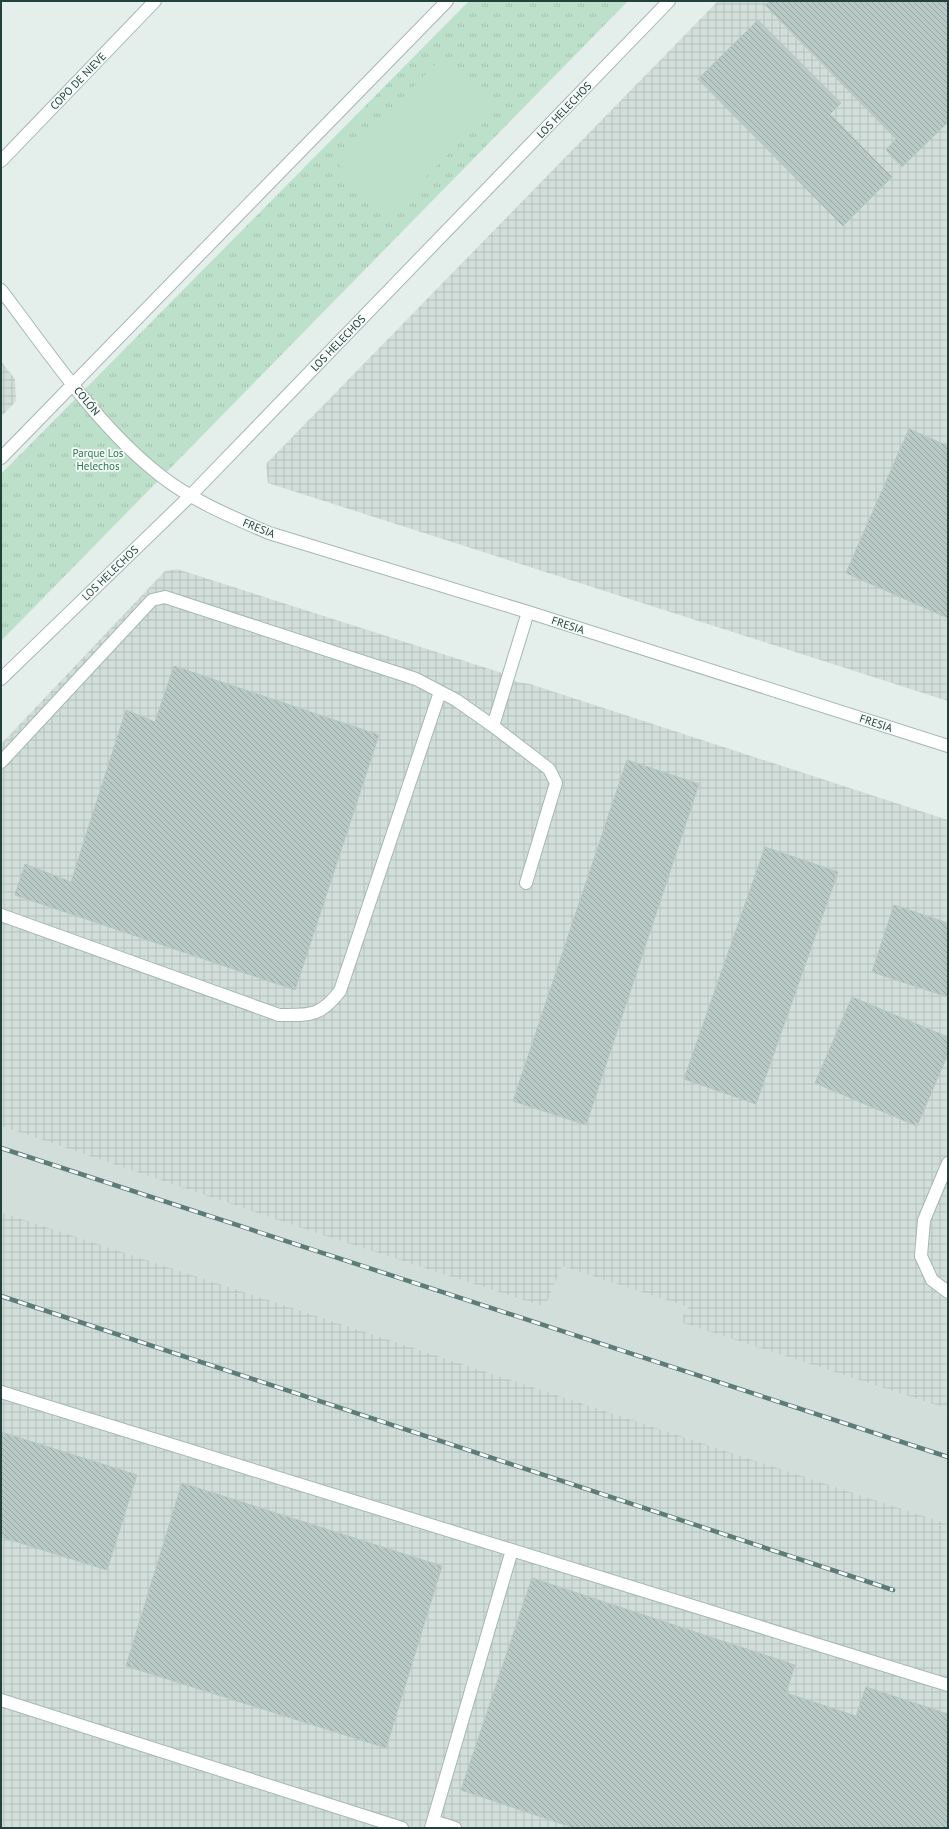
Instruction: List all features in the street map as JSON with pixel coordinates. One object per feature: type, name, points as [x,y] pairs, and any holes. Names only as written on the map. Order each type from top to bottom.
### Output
[{"type":"street","name":"COPO DE NIEVE","points":[[1,161],[155,1]]},
{"type":"street","points":[[1,458],[448,1]]},
{"type":"street","name":"LOS HELECHOS","points":[[1,679],[191,495],[669,1]]},
{"type":"street","name":"COLÓN","points":[[1,290],[73,385],[129,448],[162,476],[191,495]]},
{"type":"street","name":"FRESIA","points":[[191,495],[232,517],[269,533],[528,612],[948,746]]},
{"type":"street","points":[[1,762],[152,600],[164,596],[416,680],[456,700],[549,769],[556,782],[526,883]]},
{"type":"street","points":[[493,726],[528,612]]},
{"type":"street","points":[[1,915],[279,1015],[317,1013],[330,1004],[340,991],[440,692]]},
{"type":"street","points":[[948,1163],[924,1220],[921,1256],[932,1280],[948,1292]]},
{"type":"street","points":[[1,1392],[948,1685]]},
{"type":"street","points":[[455,1828],[432,1824],[512,1550]]},
{"type":"street","points":[[1,1700],[402,1828]]},
{"type":"shaded area","points":[[718,1],[948,1],[948,701],[268,483],[266,464]]},
{"type":"shaded area","points":[[1,361],[15,379],[16,401],[1,417]]},
{"type":"shaded area","points":[[177,569],[499,672],[517,682],[530,684],[948,820],[948,1409],[680,1322],[688,1307],[562,1266],[545,1307],[316,1233],[1,1126],[1,744],[165,571]]},
{"type":"shaded area","points":[[1,1126],[316,1233],[545,1307],[562,1265],[688,1307],[681,1322],[948,1409],[948,1524],[1,1212]]},
{"type":"shaded area","points":[[1,1212],[948,1524],[948,1828],[1,1828]]},
{"type":"green space","name":"Parque Los Helechos","points":[[469,1],[628,1],[1,641],[1,474]]},
{"type":"green space","points":[[444,56],[495,107],[388,215],[337,163]]},
{"type":"building","points":[[770,1],[948,1],[948,122],[902,167],[886,150],[896,139],[765,5]]},
{"type":"building","points":[[758,20],[841,103],[830,114],[892,177],[843,226],[698,79]]},
{"type":"building","points":[[909,429],[948,446],[948,618],[846,573]]},
{"type":"building","points":[[174,666],[379,735],[295,990],[15,895],[25,864],[71,882],[126,710],[155,722]]},
{"type":"building","points":[[627,760],[699,784],[586,1125],[513,1101]]},
{"type":"building","points":[[765,847],[838,872],[756,1104],[684,1079]]},
{"type":"building","points":[[894,905],[948,923],[948,997],[872,972]]},
{"type":"building","points":[[852,997],[948,1037],[948,1054],[917,1126],[815,1083]]},
{"type":"building","points":[[1,1432],[137,1475],[107,1570],[1,1537]]},
{"type":"building","points":[[182,1483],[442,1566],[386,1748],[126,1666]]},
{"type":"building","points":[[532,1578],[795,1665],[786,1693],[856,1716],[866,1687],[948,1714],[948,1828],[574,1828],[461,1790]]},
{"type":"railway","points":[[1,1148],[948,1457]]},
{"type":"railway","points":[[1,1296],[893,1590]]}]
